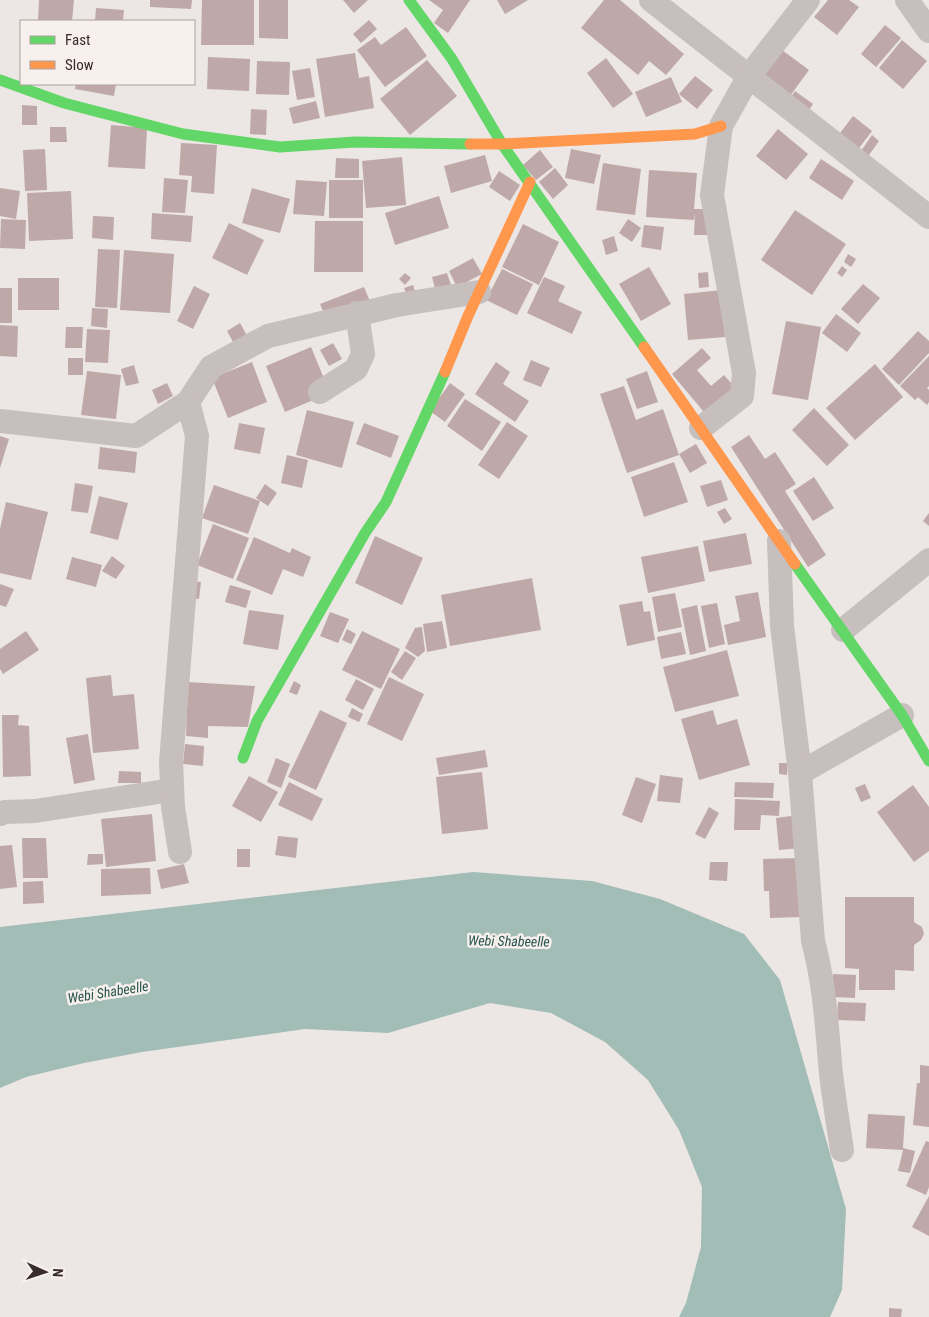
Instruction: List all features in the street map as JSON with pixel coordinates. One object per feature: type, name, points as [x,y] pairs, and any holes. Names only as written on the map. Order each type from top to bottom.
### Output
[{"type":"street","points":[[409,0],[452,59],[502,144],[778,541],[902,714],[929,761]]},
{"type":"street","points":[[652,0],[929,217]]},
{"type":"street","points":[[701,428],[742,396],[744,373],[712,195],[721,126],[748,76],[808,0]]},
{"type":"street","points":[[907,0],[929,31]]},
{"type":"street","points":[[0,80],[64,103],[183,134],[280,147],[355,142],[502,144],[695,134],[721,126]]},
{"type":"street","points":[[243,758],[257,720],[365,533],[386,502],[530,182]]},
{"type":"street","points":[[0,422],[136,436],[188,402],[211,367],[268,336],[357,313],[480,292]]},
{"type":"street","points":[[320,392],[356,369],[363,354],[357,313]]},
{"type":"street","points":[[180,852],[172,790],[171,762],[197,436],[188,402]]},
{"type":"street","points":[[778,541],[782,626],[800,773],[813,941],[820,966],[826,1005],[832,1076],[842,1150]]},
{"type":"street","points":[[843,630],[929,560]]},
{"type":"street","points":[[800,773],[902,714]]},
{"type":"street","points":[[0,814],[34,811],[172,790]]},
{"type":"water","name":"Webi Shabeelle","points":[[473,872],[592,881],[660,899],[744,934],[780,980],[846,1209],[842,1290],[830,1317],[679,1317],[686,1303],[701,1247],[702,1187],[679,1130],[648,1080],[605,1042],[551,1013],[490,1003],[388,1033],[305,1029],[142,1052],[26,1077],[0,1088],[0,927]]},
{"type":"building","points":[[39,0],[74,0],[72,20],[38,20]]},
{"type":"building","points":[[150,0],[192,0],[191,9],[150,7]]},
{"type":"building","points":[[202,0],[254,0],[254,45],[201,45]]},
{"type":"building","points":[[259,0],[288,0],[288,39],[259,38]]},
{"type":"building","points":[[343,0],[368,0],[354,13]]},
{"type":"building","points":[[429,0],[470,0],[448,33],[434,23],[443,10]]},
{"type":"building","points":[[497,0],[528,0],[505,14]]},
{"type":"building","points":[[604,0],[620,0],[684,54],[666,75],[649,61],[638,75],[581,28]]},
{"type":"building","points":[[828,0],[849,0],[859,7],[837,35],[814,17]]},
{"type":"building","points":[[96,8],[124,10],[123,20],[95,20]]},
{"type":"building","points":[[369,20],[377,29],[361,43],[353,34]]},
{"type":"building","points":[[885,25],[901,38],[876,67],[861,54]]},
{"type":"building","points":[[406,27],[427,56],[385,87],[357,50],[375,37],[381,45]]},
{"type":"building","points":[[902,40],[927,61],[903,89],[879,68]]},
{"type":"building","points":[[782,50],[809,70],[787,100],[760,80]]},
{"type":"building","points":[[355,53],[359,78],[369,76],[374,108],[325,117],[316,59]]},
{"type":"building","points":[[208,57],[250,59],[249,91],[207,89]]},
{"type":"building","points":[[606,58],[633,94],[613,108],[587,73]]},
{"type":"building","points":[[427,60],[457,96],[410,135],[380,99]]},
{"type":"building","points":[[257,61],[290,62],[289,95],[256,94]]},
{"type":"building","points":[[310,68],[315,97],[297,100],[292,71]]},
{"type":"building","points":[[695,76],[713,90],[697,109],[679,94]]},
{"type":"building","points":[[671,77],[682,102],[646,117],[635,92]]},
{"type":"building","points":[[76,85],[116,85],[114,96],[75,89]]},
{"type":"building","points":[[795,91],[813,104],[805,116],[787,103]]},
{"type":"building","points":[[316,101],[320,118],[293,124],[289,108]]},
{"type":"building","points":[[22,105],[37,106],[37,125],[22,125]]},
{"type":"building","points":[[251,109],[267,110],[266,135],[250,134]]},
{"type":"building","points":[[853,116],[872,131],[856,152],[837,137]]},
{"type":"building","points":[[111,125],[147,128],[145,169],[108,167]]},
{"type":"building","points":[[50,127],[66,127],[67,142],[50,142]]},
{"type":"building","points":[[778,129],[808,154],[786,180],[756,156]]},
{"type":"building","points":[[872,135],[879,141],[864,162],[857,157]]},
{"type":"building","points":[[181,143],[217,145],[214,194],[191,192],[192,176],[179,175]]},
{"type":"building","points":[[45,149],[47,190],[25,191],[23,150]]},
{"type":"building","points":[[571,149],[601,155],[594,184],[565,178]]},
{"type":"building","points":[[540,150],[553,167],[536,180],[523,165]]},
{"type":"building","points":[[485,155],[492,181],[451,193],[444,166]]},
{"type":"building","points":[[402,157],[406,205],[366,208],[362,161]]},
{"type":"building","points":[[336,158],[359,159],[359,178],[335,178]]},
{"type":"building","points":[[821,159],[854,181],[842,200],[809,178]]},
{"type":"building","points":[[603,163],[641,169],[635,215],[596,210]]},
{"type":"building","points":[[555,168],[568,185],[553,199],[539,182]]},
{"type":"building","points":[[649,170],[697,173],[694,209],[712,209],[711,235],[694,235],[695,213],[694,220],[646,217]]},
{"type":"building","points":[[499,171],[520,185],[510,201],[489,187]]},
{"type":"building","points":[[164,178],[188,180],[185,213],[162,212]]},
{"type":"building","points":[[296,180],[327,182],[324,216],[293,214]]},
{"type":"building","points":[[329,180],[363,180],[363,218],[329,218]]},
{"type":"building","points":[[0,188],[20,191],[16,219],[0,216]]},
{"type":"building","points":[[252,188],[290,199],[280,233],[242,223]]},
{"type":"building","points":[[71,191],[73,239],[29,241],[27,193]]},
{"type":"building","points":[[439,196],[449,228],[395,245],[385,213]]},
{"type":"building","points":[[795,210],[846,244],[812,295],[761,260]]},
{"type":"building","points":[[152,213],[193,216],[191,242],[151,239]]},
{"type":"building","points":[[93,216],[114,217],[113,240],[92,238]]},
{"type":"building","points":[[1,219],[26,220],[25,249],[0,248]]},
{"type":"building","points":[[628,219],[641,228],[632,242],[619,233]]},
{"type":"building","points":[[315,221],[363,221],[363,272],[314,272]]},
{"type":"building","points":[[229,223],[264,240],[247,275],[212,258]]},
{"type":"building","points":[[523,224],[559,242],[539,285],[502,267]]},
{"type":"building","points":[[644,225],[664,227],[661,250],[641,247]]},
{"type":"building","points":[[614,236],[618,251],[606,255],[602,240]]},
{"type":"building","points":[[98,249],[120,250],[117,308],[95,307]]},
{"type":"building","points":[[124,250],[174,254],[170,313],[120,310]]},
{"type":"building","points":[[848,254],[856,259],[851,267],[844,262]]},
{"type":"building","points":[[473,258],[482,274],[457,287],[449,271]]},
{"type":"building","points":[[842,266],[847,270],[842,277],[837,273]]},
{"type":"building","points":[[649,267],[671,304],[641,321],[619,284]]},
{"type":"building","points":[[502,269],[533,284],[517,315],[486,300]]},
{"type":"building","points":[[708,272],[709,287],[699,288],[698,273]]},
{"type":"building","points":[[405,273],[411,278],[405,285],[399,279]]},
{"type":"building","points":[[447,273],[452,288],[436,292],[432,277]]},
{"type":"building","points":[[544,277],[565,286],[558,301],[582,312],[572,334],[527,313]]},
{"type":"building","points":[[18,278],[59,278],[59,310],[18,310]]},
{"type":"building","points":[[863,284],[880,298],[858,324],[841,309]]},
{"type":"building","points":[[413,285],[416,295],[408,297],[404,288]]},
{"type":"building","points":[[194,286],[210,294],[193,329],[177,321]]},
{"type":"building","points":[[364,287],[372,306],[328,323],[320,304]]},
{"type":"building","points":[[0,288],[12,288],[12,323],[0,323]]},
{"type":"building","points":[[722,290],[725,337],[688,340],[684,294]]},
{"type":"building","points":[[92,308],[108,309],[107,328],[91,326]]},
{"type":"building","points":[[836,314],[861,333],[847,352],[822,333]]},
{"type":"building","points":[[786,321],[821,327],[808,400],[772,394]]},
{"type":"building","points":[[240,323],[250,341],[237,349],[227,331]]},
{"type":"building","points":[[0,325],[18,326],[17,357],[0,356]]},
{"type":"building","points":[[66,327],[83,327],[82,348],[65,348]]},
{"type":"building","points":[[87,329],[110,330],[108,363],[85,362]]},
{"type":"building","points":[[918,331],[929,341],[929,353],[899,385],[882,369]]},
{"type":"building","points":[[333,343],[342,359],[329,366],[320,350]]},
{"type":"building","points":[[311,347],[330,393],[285,412],[266,366]]},
{"type":"building","points":[[702,348],[711,358],[697,370],[711,386],[724,375],[739,392],[709,418],[672,374]]},
{"type":"building","points":[[929,356],[929,386],[927,388],[929,390],[929,402],[927,405],[918,397],[915,400],[900,386]]},
{"type":"building","points":[[68,358],[83,358],[83,375],[68,375]]},
{"type":"building","points":[[531,360],[550,368],[541,387],[523,380]]},
{"type":"building","points":[[252,362],[267,402],[228,418],[212,378]]},
{"type":"building","points":[[496,362],[510,372],[503,384],[529,401],[515,422],[475,394]]},
{"type":"building","points":[[875,364],[903,397],[855,440],[826,408]]},
{"type":"building","points":[[134,365],[139,383],[126,386],[121,369]]},
{"type":"building","points":[[87,371],[121,375],[116,419],[81,415]]},
{"type":"building","points":[[647,371],[658,402],[637,409],[626,379]]},
{"type":"building","points":[[167,383],[173,396],[158,404],[152,390]]},
{"type":"building","points":[[450,383],[465,394],[445,422],[430,411]]},
{"type":"building","points":[[624,386],[636,420],[663,409],[679,455],[627,473],[600,394]]},
{"type":"building","points":[[465,399],[501,422],[482,451],[447,426]]},
{"type":"building","points":[[814,408],[849,445],[827,466],[792,430]]},
{"type":"building","points":[[307,410],[354,422],[342,468],[296,455]]},
{"type":"building","points":[[507,422],[528,436],[499,479],[478,465]]},
{"type":"building","points":[[239,423],[265,428],[260,454],[234,449]]},
{"type":"building","points":[[364,423],[399,436],[391,458],[356,444]]},
{"type":"building","points":[[749,435],[765,459],[775,452],[796,484],[785,491],[826,555],[808,567],[731,447]]},
{"type":"building","points":[[0,436],[9,439],[0,468]]},
{"type":"building","points":[[696,444],[707,463],[690,473],[679,454]]},
{"type":"building","points":[[100,447],[137,452],[135,473],[98,469]]},
{"type":"building","points":[[287,455],[308,460],[302,488],[281,483]]},
{"type":"building","points":[[674,462],[688,502],[644,517],[631,477]]},
{"type":"building","points":[[814,477],[834,508],[813,521],[793,491]]},
{"type":"building","points":[[721,480],[728,500],[707,507],[700,486]]},
{"type":"building","points":[[75,483],[93,486],[88,513],[71,511]]},
{"type":"building","points":[[265,484],[277,493],[268,506],[256,498]]},
{"type":"building","points":[[214,485],[260,501],[248,534],[202,518]]},
{"type":"building","points":[[99,496],[128,503],[118,540],[90,533]]},
{"type":"building","points":[[6,502],[48,512],[31,580],[0,573],[0,529]]},
{"type":"building","points":[[725,508],[732,519],[724,524],[717,512]]},
{"type":"building","points":[[929,513],[929,526],[923,521]]},
{"type":"building","points":[[213,524],[249,538],[233,579],[197,565]]},
{"type":"building","points":[[746,533],[752,564],[709,572],[703,541]]},
{"type":"building","points":[[375,536],[423,558],[402,605],[355,583]]},
{"type":"building","points":[[254,537],[290,553],[292,548],[311,557],[303,577],[283,569],[272,595],[236,580]]},
{"type":"building","points":[[698,546],[705,581],[648,593],[641,557]]},
{"type":"building","points":[[112,556],[125,566],[116,579],[102,571]]},
{"type":"building","points":[[72,557],[102,565],[96,587],[66,579]]},
{"type":"building","points":[[532,578],[541,630],[450,646],[441,595]]},
{"type":"building","points":[[187,580],[201,582],[199,599],[185,597]]},
{"type":"building","points":[[0,584],[14,589],[6,607],[0,605]]},
{"type":"building","points":[[230,585],[251,591],[246,608],[225,602]]},
{"type":"building","points":[[758,592],[766,637],[728,645],[724,625],[740,621],[735,596]]},
{"type":"building","points":[[675,593],[682,627],[658,632],[652,597]]},
{"type":"building","points":[[642,601],[644,612],[650,611],[655,640],[627,646],[619,605]]},
{"type":"building","points":[[717,603],[725,644],[709,648],[701,606]]},
{"type":"building","points":[[697,605],[706,651],[690,655],[681,609]]},
{"type":"building","points":[[249,610],[284,615],[278,650],[243,644]]},
{"type":"building","points":[[330,612],[349,619],[338,643],[320,636]]},
{"type":"building","points":[[442,621],[447,648],[427,652],[423,624]]},
{"type":"building","points":[[422,627],[425,651],[418,657],[405,648],[415,628]]},
{"type":"building","points":[[347,629],[356,634],[351,644],[342,640]]},
{"type":"building","points":[[26,631],[39,650],[3,674],[0,669],[0,649]]},
{"type":"building","points":[[362,631],[400,649],[381,689],[342,670]]},
{"type":"building","points":[[681,632],[686,654],[661,659],[657,637]]},
{"type":"building","points":[[727,650],[739,696],[675,712],[663,667]]},
{"type":"building","points":[[405,651],[416,658],[402,680],[391,672]]},
{"type":"building","points":[[111,675],[113,696],[134,694],[139,749],[93,753],[86,678]]},
{"type":"building","points":[[389,677],[424,694],[402,741],[367,724]]},
{"type":"building","points":[[356,679],[374,689],[363,710],[345,700]]},
{"type":"building","points":[[294,681],[301,685],[297,695],[289,692]]},
{"type":"building","points":[[188,682],[255,686],[248,727],[208,726],[208,738],[186,736]]},
{"type":"building","points":[[352,708],[363,714],[359,722],[348,717]]},
{"type":"building","points":[[320,710],[347,723],[316,790],[288,777]]},
{"type":"building","points":[[713,710],[717,725],[737,719],[750,765],[699,780],[681,719]]},
{"type":"building","points":[[2,715],[19,715],[18,725],[29,726],[31,776],[3,777]]},
{"type":"building","points":[[88,734],[95,780],[74,784],[66,738]]},
{"type":"building","points":[[185,744],[204,746],[203,766],[183,764]]},
{"type":"building","points":[[485,750],[488,767],[439,775],[436,758]]},
{"type":"building","points":[[276,758],[290,764],[281,788],[267,782]]},
{"type":"building","points":[[779,763],[787,763],[787,775],[779,774]]},
{"type":"building","points":[[119,771],[141,772],[141,783],[118,783]]},
{"type":"building","points":[[482,772],[488,829],[442,834],[436,777]]},
{"type":"building","points":[[660,775],[683,778],[680,803],[657,801]]},
{"type":"building","points":[[249,776],[278,792],[261,822],[232,806]]},
{"type":"building","points":[[636,777],[656,784],[642,823],[622,815]]},
{"type":"building","points":[[289,782],[323,799],[312,821],[278,805]]},
{"type":"building","points":[[735,782],[774,783],[773,798],[734,797]]},
{"type":"building","points":[[865,784],[871,798],[861,802],[855,788]]},
{"type":"building","points":[[913,785],[929,807],[929,851],[914,862],[877,812]]},
{"type":"building","points":[[735,799],[780,801],[779,816],[761,815],[760,830],[734,830]]},
{"type":"building","points":[[709,807],[719,813],[705,839],[695,834]]},
{"type":"building","points":[[152,814],[156,861],[106,867],[101,819]]},
{"type":"building","points":[[798,815],[801,848],[779,850],[776,818]]},
{"type":"building","points":[[278,836],[298,838],[296,858],[275,855]]},
{"type":"building","points":[[22,838],[46,838],[48,878],[23,878]]},
{"type":"building","points":[[12,845],[17,887],[0,889],[0,846]]},
{"type":"building","points":[[237,849],[250,849],[250,867],[237,867]]},
{"type":"building","points":[[88,854],[103,854],[103,864],[87,865]]},
{"type":"building","points":[[799,858],[800,917],[770,918],[769,891],[764,891],[763,859]]},
{"type":"building","points":[[710,862],[728,862],[727,881],[709,880]]},
{"type":"building","points":[[184,864],[189,883],[161,889],[157,870]]},
{"type":"building","points":[[150,868],[151,894],[101,896],[101,869]]},
{"type":"building","points":[[43,881],[44,903],[23,904],[23,882]]},
{"type":"building","points":[[845,897],[914,897],[914,922],[922,927],[924,934],[921,940],[914,945],[914,971],[895,970],[895,990],[859,990],[859,969],[845,968]]},
{"type":"building","points":[[833,974],[856,975],[855,998],[833,997]]},
{"type":"building","points":[[838,1002],[866,1003],[865,1021],[837,1020]]},
{"type":"building","points":[[920,1065],[929,1066],[929,1127],[913,1125],[917,1083],[920,1083]]},
{"type":"building","points":[[868,1114],[905,1116],[903,1148],[915,1151],[910,1173],[898,1171],[903,1150],[866,1148]]},
{"type":"building","points":[[926,1141],[929,1142],[929,1187],[926,1195],[906,1186]]},
{"type":"building","points":[[929,1196],[929,1236],[912,1227]]},
{"type":"building","points":[[889,1308],[902,1309],[901,1317],[889,1317]]},
{"type":"traffic: fast","points":[[409,0],[452,59],[502,144],[644,347]]},
{"type":"traffic: fast","points":[[0,80],[64,103],[183,134],[280,147],[355,142],[470,144]]},
{"type":"traffic: fast","points":[[243,758],[257,721],[365,533],[386,502],[445,372]]},
{"type":"traffic: fast","points":[[795,564],[902,715],[929,761]]},
{"type":"traffic: slow","points":[[470,144],[695,134],[721,126]]},
{"type":"traffic: slow","points":[[445,372],[468,316],[530,182]]},
{"type":"traffic: slow","points":[[644,347],[795,564]]}]
